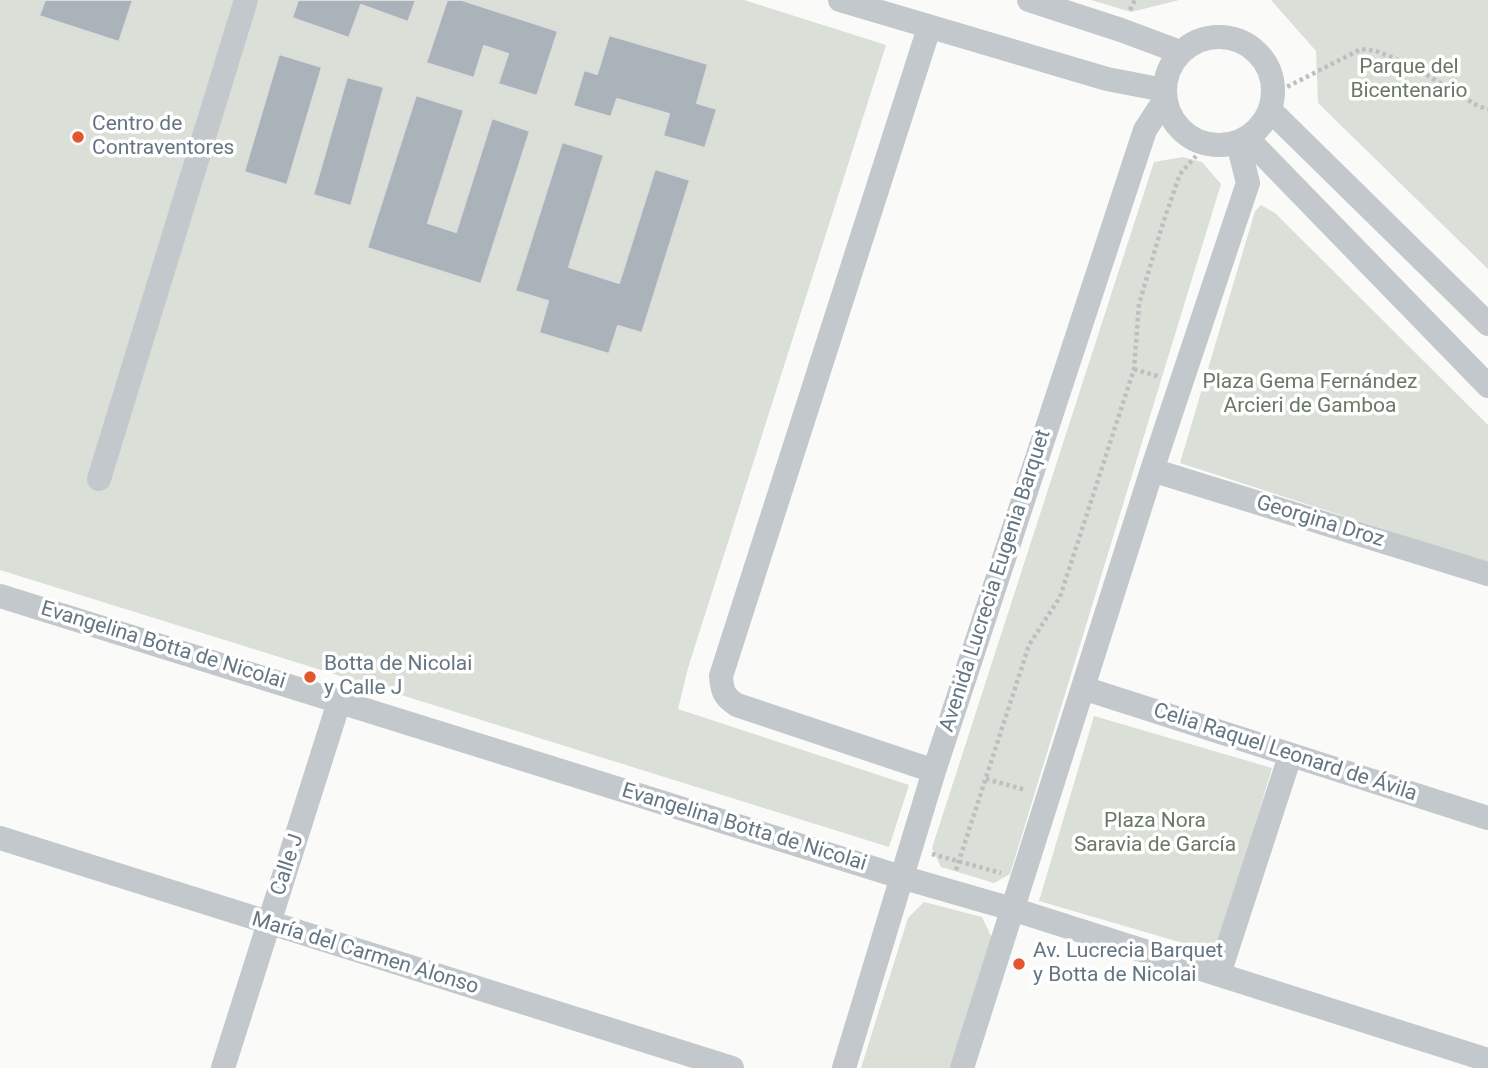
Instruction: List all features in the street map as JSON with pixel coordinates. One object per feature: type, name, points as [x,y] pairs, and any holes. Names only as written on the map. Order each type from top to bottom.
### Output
[{"type":"street","points":[[99,479],[246,0]]},
{"type":"street","points":[[840,0],[1164,96]]},
{"type":"street","points":[[1029,0],[1180,52]]},
{"type":"street","points":[[929,28],[721,677],[722,691],[727,699],[737,705],[934,771]]},
{"type":"street","points":[[1213,37],[1232,38],[1249,46],[1262,58],[1271,75],[1272,101],[1257,131],[1242,141],[1214,146],[1191,139],[1174,123],[1164,96],[1168,70],[1180,52],[1195,42],[1213,37]]},
{"type":"street","name":"Avenida Lucrecia Eugenia Barquet","points":[[844,1068],[934,771],[1145,130],[1164,96]]},
{"type":"street","points":[[1272,101],[1488,324]]},
{"type":"street","points":[[1242,141],[1488,386]]},
{"type":"street","points":[[962,1068],[1152,470],[1248,183],[1242,141]]},
{"type":"street","name":"Georgina Droz","points":[[1152,470],[1488,574]]},
{"type":"street","name":"Evangelina Botta de Nicolai","points":[[0,596],[901,877],[1012,909],[1488,1060]]},
{"type":"street","name":"Celia Raquel Leonard de Ávila","points":[[1083,688],[1488,818]]},
{"type":"street","name":"Calle J","points":[[223,1068],[339,702]]},
{"type":"street","points":[[1219,974],[1290,755]]},
{"type":"street","name":"María del Carmen Alonso","points":[[0,838],[732,1068]]},
{"type":"path","points":[[1272,101],[1361,49],[1409,64],[1478,106],[1488,109]]},
{"type":"path","points":[[949,891],[1029,645],[1060,597],[1134,369],[1139,304],[1163,223],[1180,174],[1196,156]]},
{"type":"path","points":[[986,779],[1048,797]]},
{"type":"path","points":[[910,848],[1022,879]]},
{"type":"green space","points":[[0,0],[744,0],[886,45],[688,668],[678,709],[909,785],[889,847],[0,570]]},
{"type":"green space","points":[[1091,0],[1179,0],[1131,12]]},
{"type":"green space","name":"Parque del Bicentenario","points":[[1271,0],[1488,0],[1488,269],[1318,103],[1316,51]]},
{"type":"green space","points":[[1183,157],[1202,162],[1221,184],[1010,874],[994,883],[941,867],[932,848],[1154,162]]},
{"type":"green space","name":"Plaza Gema Fernández Arcieri de Gamboa","points":[[1261,205],[1275,213],[1488,425],[1488,563],[1180,463],[1255,211]]},
{"type":"green space","name":"Plaza Nora Saravia de García","points":[[1094,716],[1272,768],[1217,953],[1039,901]]},
{"type":"green space","points":[[924,902],[982,917],[993,940],[953,1068],[861,1068],[908,918]]},
{"type":"building","points":[[45,0],[133,0],[119,42],[39,16]]},
{"type":"building","points":[[298,0],[416,0],[408,22],[361,5],[349,38],[292,18]]},
{"type":"building","points":[[447,0],[462,0],[558,31],[537,96],[498,84],[508,54],[484,46],[474,78],[426,63]]},
{"type":"building","points":[[609,35],[708,64],[697,103],[717,109],[705,148],[663,136],[669,114],[617,99],[611,117],[573,106],[584,70],[597,74]]},
{"type":"building","points":[[279,54],[322,67],[287,185],[244,172]]},
{"type":"building","points":[[347,77],[384,87],[351,206],[313,195]]},
{"type":"building","points":[[416,95],[464,110],[428,223],[456,232],[492,118],[530,131],[481,284],[367,248]]},
{"type":"building","points":[[562,142],[604,155],[569,267],[619,283],[655,169],[690,180],[642,333],[618,326],[609,354],[539,333],[548,301],[515,291]]},
{"type":"place","name":"Centro de Contraventores","points":[[78,137]]},
{"type":"place","name":"Botta de Nicolai y Calle J","points":[[310,677]]},
{"type":"place","name":"Av. Lucrecia Barquet y Botta de Nicolai","points":[[1019,964]]}]
